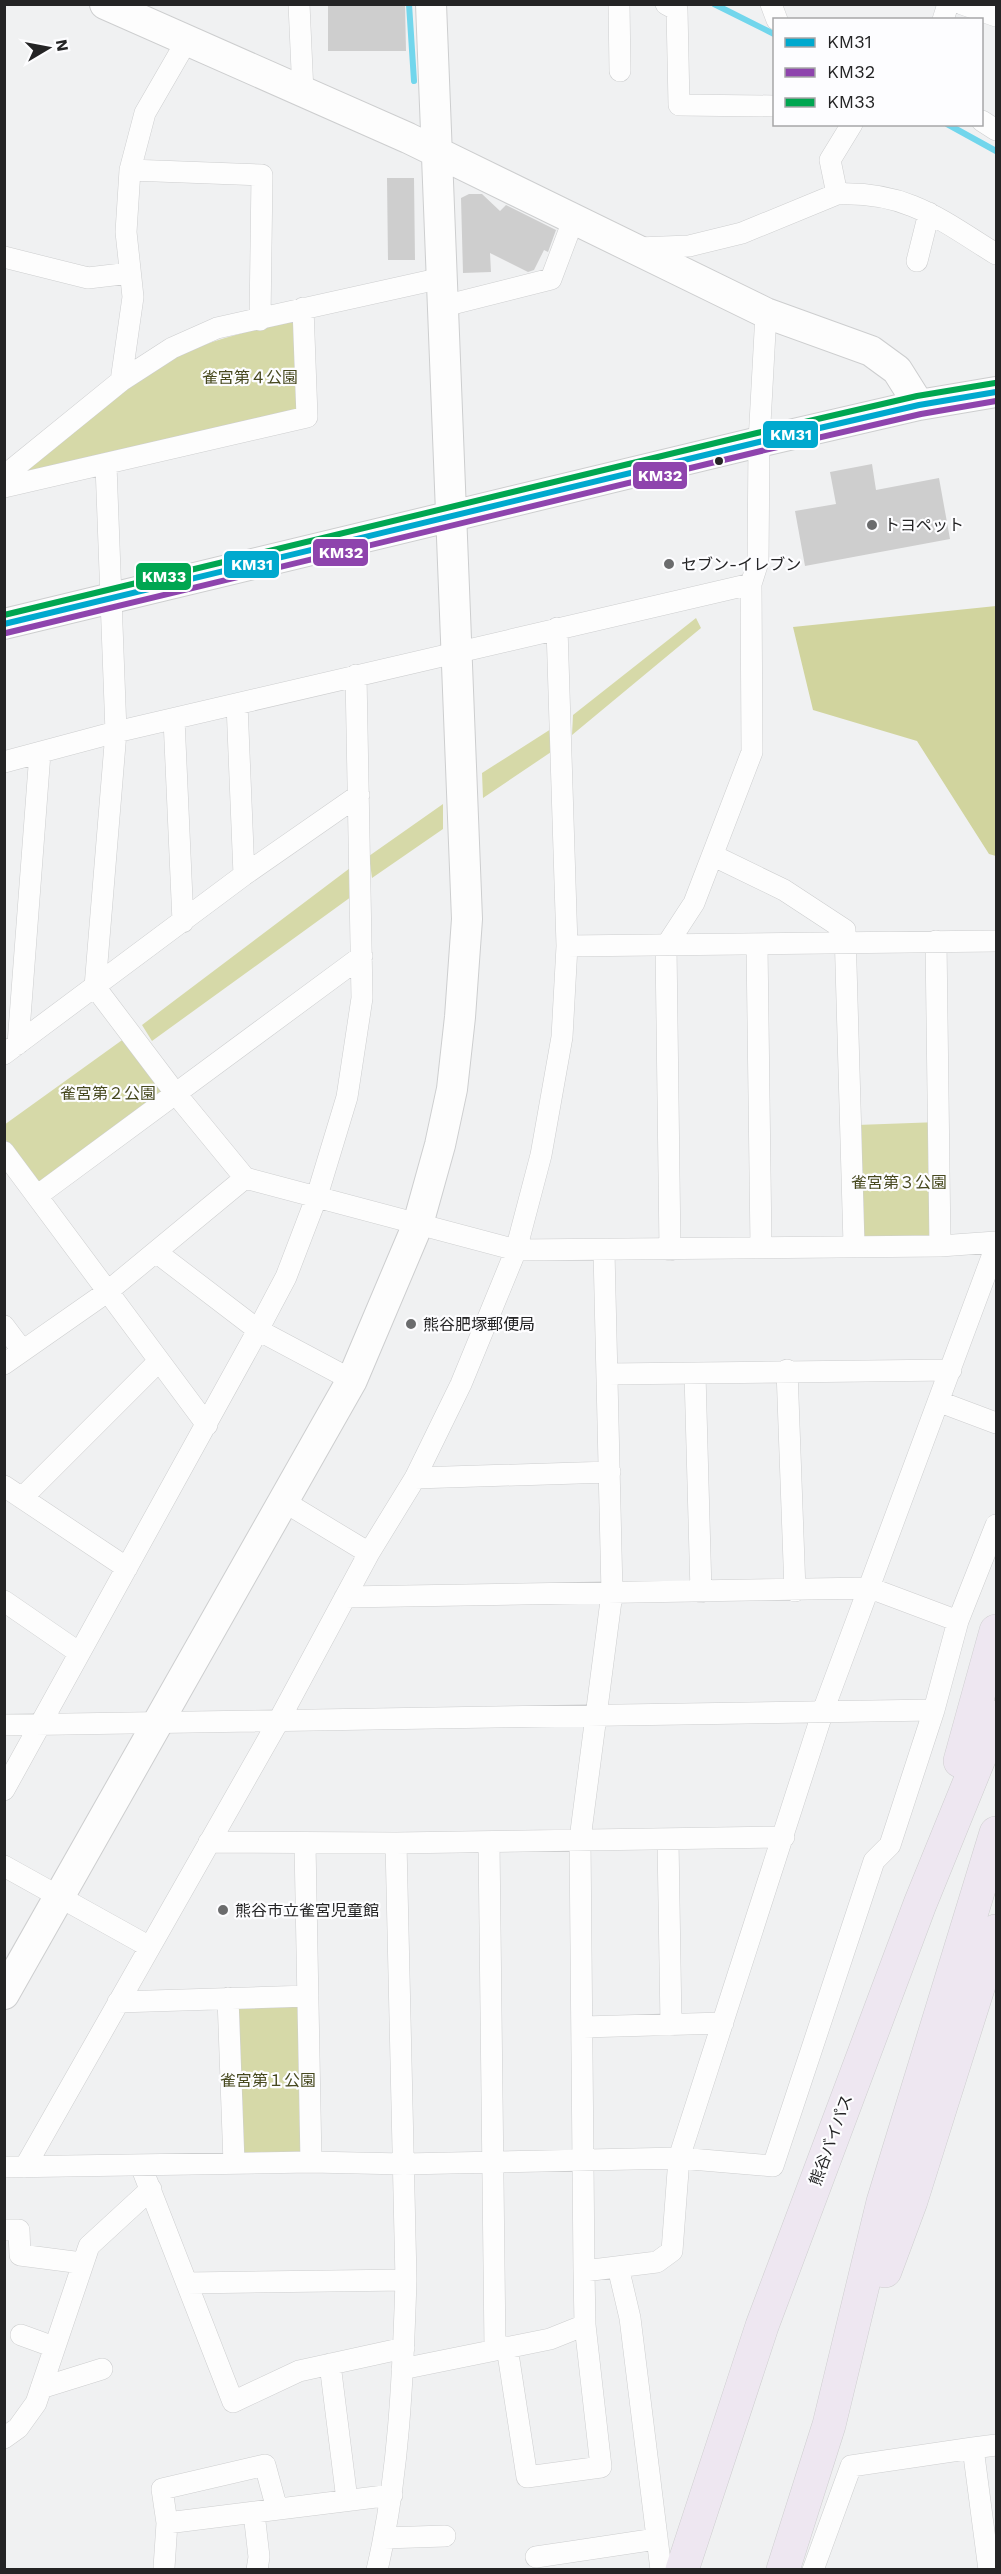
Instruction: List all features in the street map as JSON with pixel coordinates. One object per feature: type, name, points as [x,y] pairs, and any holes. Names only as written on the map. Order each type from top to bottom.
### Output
[{"type":"highway","points":[[920,1904],[996,1631]]},
{"type":"highway","name":"熊谷バイパス","points":[[682,2570],[762,2326],[920,1904],[996,1717]]},
{"type":"highway","points":[[829,2425],[884,2202],[996,1833]]},
{"type":"highway","points":[[783,2570],[829,2425],[911,2201],[996,1930]]},
{"type":"street","points":[[105,4],[435,151],[766,313],[871,351],[897,370],[919,405]]},
{"type":"street","points":[[299,4],[303,93]]},
{"type":"street","points":[[4,1994],[352,1380],[418,1224],[452,1089],[467,919],[453,515],[435,151],[431,4]]},
{"type":"street","points":[[619,4],[620,70]]},
{"type":"street","points":[[666,4],[676,10],[679,105],[773,106]]},
{"type":"street","points":[[962,4],[996,16]]},
{"type":"street","points":[[121,381],[133,297],[126,232],[130,170],[145,112],[186,42]]},
{"type":"street","points":[[983,122],[996,130]]},
{"type":"street","points":[[837,194],[830,160],[851,126]]},
{"type":"street","points":[[130,170],[262,175],[260,320]]},
{"type":"street","points":[[634,249],[689,246],[742,233],[837,194],[892,197],[929,213],[996,254]]},
{"type":"street","points":[[917,261],[929,213]]},
{"type":"street","points":[[4,476],[121,381],[172,348],[216,328],[260,320],[303,308],[551,279],[574,218]]},
{"type":"street","points":[[4,257],[88,278],[130,273]]},
{"type":"street","points":[[4,487],[307,417],[303,308]]},
{"type":"street","points":[[670,1250],[666,946],[694,903],[714,856],[752,752],[751,584],[758,562],[759,442],[766,313]]},
{"type":"street","points":[[4,624],[759,442],[919,405],[996,392]]},
{"type":"street","points":[[106,465],[116,732],[95,987],[176,1095],[245,1178],[516,1250],[604,1251],[761,1246],[996,1244],[940,1402],[823,1711],[679,2158],[672,2251],[657,2262],[584,2271]]},
{"type":"street","points":[[4,762],[116,732],[751,584]]},
{"type":"street","points":[[15,2167],[118,2002],[279,1720],[369,1553],[415,1478],[461,1384],[516,1250],[541,1155],[562,1037],[567,946],[556,628]]},
{"type":"street","points":[[4,1790],[42,1725],[78,1652],[207,1425],[286,1277],[317,1196],[347,1097],[362,998],[356,675]]},
{"type":"street","points":[[237,704],[244,875]]},
{"type":"street","points":[[174,719],[183,922]]},
{"type":"street","points":[[11,1049],[39,753]]},
{"type":"street","points":[[11,1049],[244,875],[359,795]]},
{"type":"street","points":[[714,856],[784,890],[845,930],[854,1245]]},
{"type":"street","points":[[936,941],[940,1246]]},
{"type":"street","points":[[567,946],[996,941]]},
{"type":"street","points":[[757,945],[761,1246]]},
{"type":"street","points":[[37,1196],[362,956]]},
{"type":"street","points":[[4,1152],[207,1425]]},
{"type":"street","points":[[4,1364],[107,1292],[245,1178]]},
{"type":"street","points":[[489,1842],[492,2162],[501,2348],[527,2478],[601,2467],[585,2325],[580,1839],[612,1593],[604,1251]]},
{"type":"street","points":[[156,1252],[258,1330],[352,1380]]},
{"type":"street","points":[[4,1326],[22,1350]]},
{"type":"street","points":[[22,1498],[158,1362]]},
{"type":"street","points":[[608,1374],[695,1374],[787,1370],[951,1370]]},
{"type":"street","points":[[787,1370],[795,1591]]},
{"type":"street","points":[[695,1374],[701,1592]]},
{"type":"street","points":[[940,1402],[996,1424]]},
{"type":"street","points":[[415,1478],[610,1472]]},
{"type":"street","points":[[4,1486],[126,1569]]},
{"type":"street","points":[[283,1500],[369,1553]]},
{"type":"street","points":[[15,2167],[311,2162],[404,2164],[583,2158],[679,2158],[773,2166],[874,1862],[890,1845],[934,1710],[958,1622],[996,1525]]},
{"type":"street","points":[[345,1597],[870,1588],[958,1622]]},
{"type":"street","points":[[4,1601],[78,1652]]},
{"type":"street","points":[[4,1725],[934,1710]]},
{"type":"street","points":[[209,1842],[305,1844],[784,1837]]},
{"type":"street","points":[[668,1840],[671,2025]]},
{"type":"street","points":[[377,2570],[392,2496],[404,2348],[406,2280],[396,1843]]},
{"type":"street","points":[[305,1844],[311,2162]]},
{"type":"street","points":[[4,1866],[148,1946]]},
{"type":"street","points":[[118,2002],[308,1996]]},
{"type":"street","points":[[228,1998],[234,2163]]},
{"type":"street","points":[[583,2027],[723,2023]]},
{"type":"street","points":[[141,2166],[233,2402],[298,2371],[404,2348]]},
{"type":"street","points":[[4,2438],[18,2428],[36,2403],[89,2246],[151,2189]]},
{"type":"street","points":[[4,2230],[19,2230],[20,2255],[82,2263]]},
{"type":"street","points":[[618,2267],[630,2318],[661,2570]]},
{"type":"street","points":[[187,2283],[406,2280]]},
{"type":"street","points":[[402,2369],[550,2339],[585,2325]]},
{"type":"street","points":[[21,2335],[54,2347]]},
{"type":"street","points":[[330,2364],[347,2500]]},
{"type":"street","points":[[41,2388],[102,2369]]},
{"type":"street","points":[[813,2570],[851,2466],[996,2445]]},
{"type":"street","points":[[973,2448],[989,2570]]},
{"type":"street","points":[[164,2568],[167,2523],[162,2489],[266,2465],[277,2509]]},
{"type":"street","points":[[167,2523],[392,2496]]},
{"type":"street","points":[[254,2513],[259,2557],[257,2570]]},
{"type":"street","points":[[384,2538],[445,2536]]},
{"type":"street","points":[[536,2557],[656,2539]]},
{"type":"green space","name":"雀宮第４公園","points":[[293,318],[297,411],[16,477],[112,399],[152,371],[187,352],[217,340]]},
{"type":"green space","points":[[996,606],[996,856],[989,854],[917,741],[813,710],[793,627]]},
{"type":"green space","points":[[696,618],[701,628],[572,735],[573,715]]},
{"type":"green space","points":[[551,729],[554,750],[483,798],[482,773]]},
{"type":"green space","points":[[443,804],[443,829],[372,878],[369,856]]},
{"type":"green space","points":[[354,865],[355,894],[152,1041],[142,1025]]},
{"type":"green space","name":"雀宮第２公園","points":[[125,1038],[165,1094],[41,1184],[5,1139],[4,1125]]},
{"type":"green space","name":"雀宮第３公園","points":[[939,1122],[940,1240],[859,1239],[857,1125]]},
{"type":"green space","name":"雀宮第１公園","points":[[301,2004],[304,2153],[234,2156],[234,2006]]},
{"type":"building","points":[[328,4],[405,4],[406,51],[328,51]]},
{"type":"building","points":[[387,178],[414,178],[415,260],[388,260]]},
{"type":"building","points":[[469,194],[482,194],[500,211],[506,205],[556,230],[548,252],[544,250],[534,270],[528,272],[490,253],[491,272],[463,273],[461,198]]},
{"type":"building","name":"トヨペット","points":[[872,464],[876,490],[939,478],[950,539],[805,566],[795,511],[836,504],[830,472]]},
{"type":"waterway","points":[[409,4],[414,81]]},
{"type":"waterway","points":[[714,4],[773,34]]},
{"type":"waterway","points":[[951,126],[996,151]]},
{"type":"transit line","name":"KM33","points":[[4,615],[757,433],[917,396],[995,383]]},
{"type":"transit line","name":"KM31","points":[[4,624],[759,442],[919,405],[996,392]]},
{"type":"transit line","name":"KM32","points":[[6,633],[761,451],[921,414],[996,401]]},
{"type":"place","name":"トヨペット","points":[[872,525]]},
{"type":"place","name":"セブン-イレブン","points":[[669,564]]},
{"type":"place","name":"熊谷肥塚郵便局","points":[[411,1324]]},
{"type":"place","name":"熊谷市立雀宮児童館","points":[[223,1910]]}]
